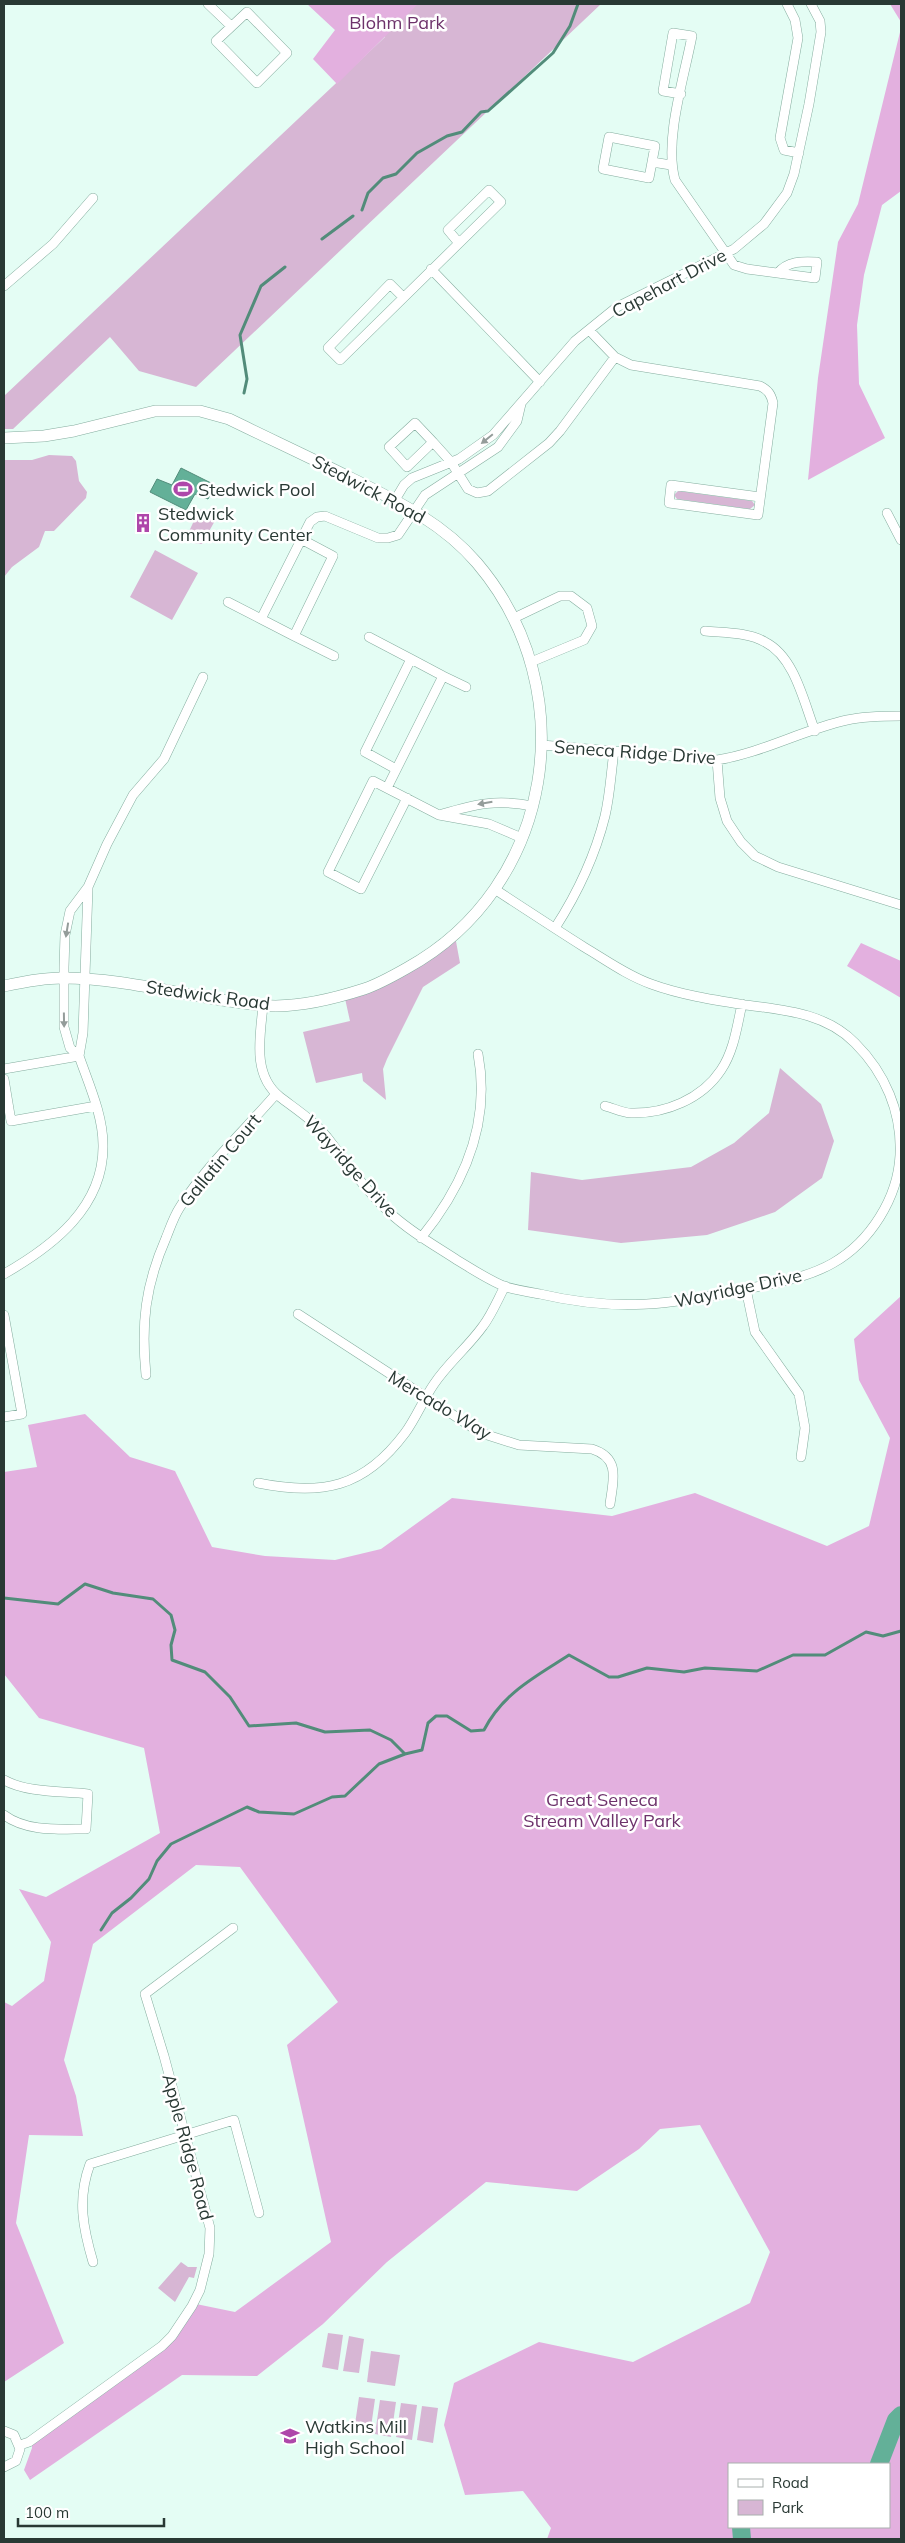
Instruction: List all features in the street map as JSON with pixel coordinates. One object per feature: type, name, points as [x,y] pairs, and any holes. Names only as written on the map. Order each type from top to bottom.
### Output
[{"type":"street","points":[[208,4],[231,26]]},
{"type":"street","points":[[787,4],[795,20],[798,38],[780,138],[784,150],[799,153]]},
{"type":"street","name":"Capehart Drive","points":[[395,500],[404,485],[412,478],[475,450],[493,435],[575,341],[617,307],[726,253],[748,240],[776,209],[793,179],[820,32],[820,21],[811,4]]},
{"type":"street","points":[[247,12],[287,54],[257,83],[216,41],[231,26],[247,12]]},
{"type":"street","points":[[681,94],[663,91],[673,33],[692,36],[681,94],[672,141],[671,165],[675,180],[734,265],[739,268],[778,273]]},
{"type":"street","points":[[609,137],[655,146],[652,162],[649,178],[603,169],[609,137]]},
{"type":"street","points":[[652,162],[671,165]]},
{"type":"street","points":[[403,297],[390,284],[328,348],[340,360],[403,297],[431,269],[458,242],[501,202],[489,190],[448,230],[458,242]]},
{"type":"street","points":[[4,286],[53,244],[93,198]]},
{"type":"street","points":[[431,269],[540,382]]},
{"type":"street","points":[[589,330],[615,357],[631,365],[648,370],[760,386],[767,389],[773,403],[758,515],[669,503],[671,485],[760,497]]},
{"type":"street","points":[[433,442],[407,467],[389,447],[415,423],[433,442],[451,462],[468,489],[477,493],[488,491],[506,478],[560,431],[615,357]]},
{"type":"street","name":"Capehart Drive","points":[[261,618],[310,522],[317,517],[334,517],[364,534],[388,538],[398,535],[406,526],[414,510],[425,495],[498,447],[517,421],[521,404]]},
{"type":"street","name":"Stedwick Road","points":[[4,438],[44,436],[74,431],[155,411],[200,411],[230,419],[414,510],[448,534],[477,562],[503,598],[514,618],[531,662],[539,694],[542,745],[538,782],[522,838],[496,890],[453,936],[426,958],[381,982],[363,989],[309,1002],[263,1006],[132,984],[84,979],[64,978],[4,986]]},
{"type":"street","points":[[887,512],[901,540]]},
{"type":"street","points":[[294,636],[333,556],[301,539]]},
{"type":"street","points":[[514,618],[560,596],[571,596],[587,608],[592,626],[584,640],[531,662]]},
{"type":"street","points":[[228,602],[334,656]]},
{"type":"street","points":[[705,630],[747,636],[766,642],[781,655],[794,675],[815,731]]},
{"type":"street","points":[[369,637],[466,687]]},
{"type":"street","points":[[396,769],[365,752],[411,658]]},
{"type":"street","points":[[386,788],[443,676]]},
{"type":"street","points":[[79,1056],[70,1048],[64,1027],[66,935],[70,911],[88,887],[107,844],[133,795],[164,759],[203,677]]},
{"type":"street","name":"Seneca Ridge Drive","points":[[542,745],[717,760],[741,756],[846,720],[880,716],[901,716]]},
{"type":"street","points":[[555,928],[586,872],[600,836],[606,814],[614,751]]},
{"type":"street","points":[[717,760],[720,798],[727,821],[741,842],[755,856],[778,867],[901,905]]},
{"type":"street","points":[[407,798],[361,889],[328,872],[373,781],[386,788],[407,798],[440,815],[488,824],[522,838]]},
{"type":"street","points":[[440,815],[491,801],[509,801],[532,806]]},
{"type":"street","points":[[4,1274],[26,1262],[69,1227],[92,1197],[102,1166],[103,1144],[96,1106],[79,1056],[83,1033],[88,887]]},
{"type":"street","name":"Wayridge Drive","points":[[263,1006],[259,1046],[261,1072],[276,1094],[310,1118],[347,1167],[389,1213],[422,1238],[506,1286],[561,1299],[632,1306],[686,1302],[786,1281],[831,1264],[846,1254],[870,1230],[884,1212],[899,1170],[901,1144],[897,1116],[890,1091],[876,1067],[853,1041],[827,1022],[790,1011],[680,993],[635,978],[496,890]]},
{"type":"street","points":[[605,1106],[629,1114],[654,1111],[670,1108],[697,1094],[710,1084],[722,1069],[732,1047],[742,1004]]},
{"type":"street","points":[[422,1238],[452,1196],[473,1146],[481,1105],[481,1072],[478,1054]]},
{"type":"street","points":[[4,1069],[79,1056]]},
{"type":"street","points":[[4,1079],[12,1121],[96,1106]]},
{"type":"street","name":"Gallatin Court","points":[[146,1375],[142,1339],[146,1300],[154,1266],[179,1209],[197,1184],[276,1094]]},
{"type":"street","points":[[258,1483],[290,1489],[313,1489],[351,1481],[384,1458],[405,1434],[425,1398],[445,1370],[484,1325],[506,1286]]},
{"type":"street","points":[[746,1289],[755,1332],[799,1394],[805,1428],[801,1457]]},
{"type":"street","name":"Mercado Way","points":[[298,1314],[425,1398],[482,1433],[519,1445],[592,1450],[603,1453],[611,1462],[614,1473],[610,1504]]},
{"type":"street","points":[[4,1315],[7,1349],[22,1414],[4,1417]]},
{"type":"street","points":[[4,1780],[14,1785],[34,1789],[88,1794],[86,1829],[31,1827],[14,1822],[4,1815]]},
{"type":"street","name":"Apple Ridge Road","points":[[20,2444],[29,2442],[162,2346],[172,2336],[192,2306],[205,2272],[210,2228],[145,1994],[233,1928]]},
{"type":"street","points":[[93,2262],[82,2225],[87,2172],[90,2164],[184,2134],[234,2120],[259,2213]]},
{"type":"street","points":[[4,2431],[14,2435],[20,2444],[20,2452],[16,2461],[4,2467]]},
{"type":"green space","name":"Blohm Park","points":[[307,4],[418,4],[337,84],[313,59],[335,30]]},
{"type":"green space","name":"Blohm Park","points":[[348,4],[601,4],[196,387],[139,371],[110,337],[13,429],[4,429],[4,396],[385,37]]},
{"type":"green space","points":[[890,4],[901,4],[901,22]]},
{"type":"green space","points":[[901,28],[901,191],[882,205],[864,275],[857,325],[859,384],[885,438],[808,480],[818,378],[838,242],[858,204]]},
{"type":"green space","points":[[49,455],[72,456],[76,461],[79,481],[87,492],[86,498],[54,531],[45,531],[39,547],[12,567],[4,577],[4,460],[32,460]]},
{"type":"green space","points":[[678,491],[752,501],[755,505],[750,509],[677,499],[674,495]]},
{"type":"green space","points":[[205,509],[217,517],[202,544],[186,542],[185,540],[199,510]]},
{"type":"green space","points":[[155,550],[198,573],[172,620],[130,597]]},
{"type":"green space","points":[[455,936],[460,963],[423,987],[383,1069],[386,1100],[363,1081],[362,1073],[316,1083],[303,1032],[350,1021],[344,994],[372,986]]},
{"type":"green space","points":[[861,943],[901,961],[901,998],[847,966]]},
{"type":"green space","points":[[780,1068],[821,1104],[834,1141],[822,1178],[775,1212],[707,1235],[621,1243],[528,1230],[531,1172],[582,1180],[691,1167],[734,1143],[769,1113]]},
{"type":"green space","name":"Great Seneca Stream Valley Park","points":[[901,1296],[901,2539],[547,2539],[551,2528],[523,2491],[465,2495],[444,2425],[454,2383],[539,2342],[633,2362],[750,2303],[770,2252],[700,2125],[660,2129],[639,2149],[577,2191],[486,2182],[387,2262],[323,2324],[257,2376],[182,2375],[30,2480],[24,2470],[32,2444],[165,2348],[196,2304],[235,2312],[331,2242],[287,2045],[338,2002],[240,1867],[196,1865],[93,1944],[64,2060],[76,2096],[83,2136],[29,2135],[16,2223],[64,2343],[4,2382],[4,2002],[12,2006],[44,1981],[51,1942],[19,1889],[46,1897],[160,1833],[144,1748],[39,1718],[4,1674],[4,1472],[37,1467],[28,1425],[85,1414],[130,1457],[175,1471],[212,1547],[265,1556],[335,1560],[381,1549],[452,1498],[612,1516],[695,1493],[827,1546],[869,1526],[890,1438],[859,1380],[854,1339]]},
{"type":"green space","points":[[181,2262],[188,2267],[197,2267],[194,2278],[189,2277],[175,2302],[158,2288]]},
{"type":"green space","points":[[328,2333],[343,2335],[338,2370],[322,2367]]},
{"type":"green space","points":[[349,2336],[364,2339],[359,2373],[343,2371]]},
{"type":"green space","points":[[371,2351],[400,2355],[395,2386],[367,2382]]},
{"type":"green space","points":[[359,2397],[375,2399],[370,2434],[354,2431]]},
{"type":"green space","points":[[380,2400],[396,2402],[391,2437],[375,2434]]},
{"type":"green space","points":[[401,2403],[417,2405],[412,2440],[396,2437]]},
{"type":"green space","points":[[422,2406],[438,2408],[433,2443],[417,2440]]},
{"type":"shaded area","name":"Stedwick Pool","points":[[181,468],[215,485],[208,499],[195,494],[186,510],[150,492],[157,479],[172,485]]},
{"type":"waterway","points":[[362,210],[368,193],[383,178],[396,174],[417,153],[447,136],[462,132],[481,112],[488,111],[553,53],[570,26],[578,4]]},
{"type":"waterway","points":[[322,239],[353,216]]},
{"type":"waterway","points":[[244,393],[247,379],[240,335],[261,286],[285,267]]},
{"type":"waterway","points":[[4,1598],[58,1604],[85,1584],[113,1593],[153,1599],[171,1615],[175,1630],[171,1645],[172,1660],[205,1672],[230,1697],[249,1726],[296,1723],[325,1732],[370,1730],[391,1740],[405,1754],[422,1750],[428,1723],[436,1716],[447,1716],[471,1731],[484,1730],[492,1717],[510,1696],[569,1655],[609,1677],[618,1677],[647,1668],[684,1672],[705,1668],[757,1671],[793,1655],[825,1655],[866,1632],[883,1636],[901,1631]]},
{"type":"waterway","points":[[101,1930],[112,1913],[131,1898],[149,1879],[157,1861],[171,1844],[247,1807],[259,1812],[294,1814],[332,1797],[345,1796],[379,1764],[405,1754]]},
{"type":"waterway","points":[[879,2463],[896,2420],[901,2415]]},
{"type":"waterway","points":[[741,2528],[742,2539]]},
{"type":"place","name":"Stedwick Pool","points":[[183,489]]},
{"type":"place","name":"Stedwick Community Center","points":[[143,523]]},
{"type":"place","name":"Watkins Mill High School","points":[[290,2436]]}]
